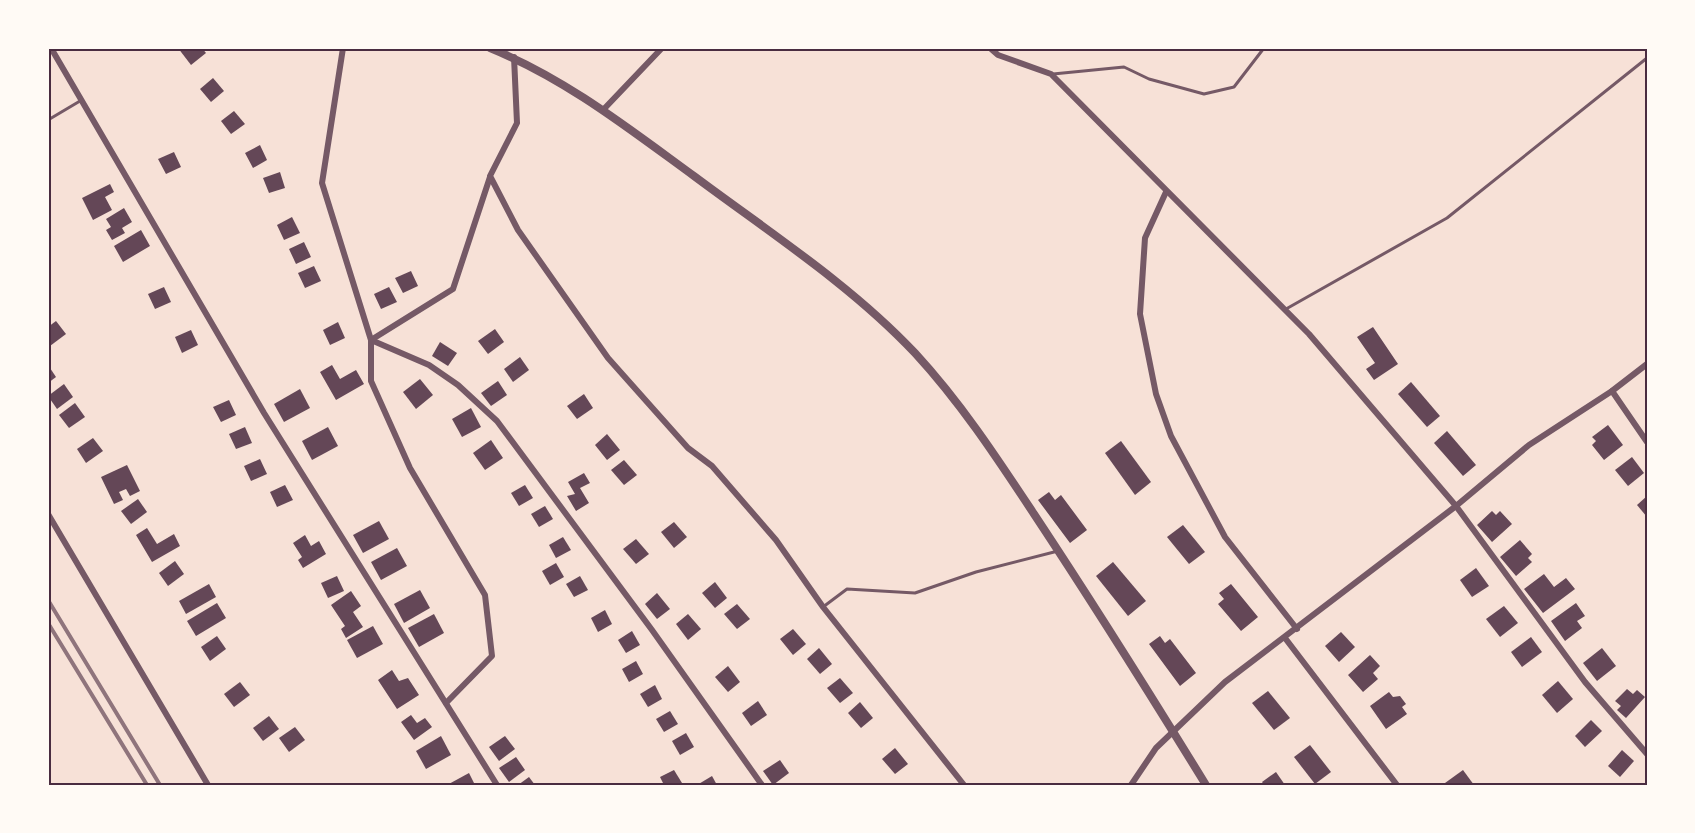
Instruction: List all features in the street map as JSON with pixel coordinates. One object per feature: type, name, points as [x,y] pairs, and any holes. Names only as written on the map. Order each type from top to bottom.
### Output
[{"type":"street","points":[[51,48],[264,413],[497,785]]},
{"type":"street","points":[[343,48],[322,183],[370,340],[371,381],[410,468],[485,595],[492,656],[446,703]]},
{"type":"street","points":[[490,48],[514,57],[564,83],[603,110],[814,264],[885,323],[915,353],[972,421],[1059,551],[1206,785]]},
{"type":"street","points":[[603,110],[662,48]]},
{"type":"street","points":[[990,48],[998,54],[1051,74],[1309,334],[1456,506],[1585,682],[1647,754]]},
{"type":"street","points":[[370,340],[453,289],[490,176],[518,123],[514,57]]},
{"type":"street","points":[[490,176],[518,230],[608,358],[688,448],[712,466],[776,540],[823,607],[964,785]]},
{"type":"street","points":[[1166,192],[1145,238],[1140,314],[1156,394],[1171,436],[1225,537],[1297,629]]},
{"type":"street","points":[[370,340],[429,365],[458,385],[497,422],[652,630],[762,785]]},
{"type":"street","points":[[1131,785],[1156,748],[1225,682],[1456,506],[1529,445],[1612,391],[1647,364]]},
{"type":"street","points":[[1612,391],[1647,442]]},
{"type":"street","points":[[48,514],[208,785]]},
{"type":"street","points":[[1285,638],[1397,785]]},
{"type":"lane","points":[[1051,74],[1124,67],[1149,79],[1204,94],[1234,87],[1264,48]]},
{"type":"lane","points":[[1284,310],[1446,218],[1647,58]]},
{"type":"lane","points":[[48,120],[80,100]]},
{"type":"lane","points":[[823,607],[847,589],[915,593],[976,572],[1059,551]]},
{"type":"building","points":[[178,48],[202,48],[206,53],[191,65]]},
{"type":"building","points":[[213,78],[224,91],[211,102],[200,89]]},
{"type":"building","points":[[234,111],[245,124],[231,134],[221,121]]},
{"type":"building","points":[[260,145],[267,160],[253,168],[245,153]]},
{"type":"building","points":[[174,152],[181,167],[166,174],[158,159]]},
{"type":"building","points":[[280,172],[285,188],[269,193],[263,178]]},
{"type":"building","points":[[110,184],[114,192],[105,197],[112,210],[93,220],[82,198]]},
{"type":"building","points":[[124,208],[132,222],[122,228],[125,233],[112,240],[106,230],[111,227],[106,219]]},
{"type":"building","points":[[292,217],[300,233],[284,240],[277,225]]},
{"type":"building","points":[[141,230],[150,246],[123,262],[114,246]]},
{"type":"building","points":[[304,242],[311,257],[296,264],[289,249]]},
{"type":"building","points":[[314,266],[321,281],[305,288],[298,273]]},
{"type":"building","points":[[411,271],[418,286],[403,293],[395,278]]},
{"type":"building","points":[[164,287],[171,302],[155,309],[148,294]]},
{"type":"building","points":[[389,287],[397,302],[381,309],[374,294]]},
{"type":"building","points":[[56,321],[66,334],[50,346],[48,327]]},
{"type":"building","points":[[338,322],[345,338],[330,345],[323,330]]},
{"type":"building","points":[[1373,327],[1398,364],[1374,380],[1366,369],[1375,363],[1357,337]]},
{"type":"building","points":[[495,329],[504,342],[488,354],[478,341]]},
{"type":"building","points":[[191,330],[198,345],[182,353],[175,337]]},
{"type":"building","points":[[440,342],[457,353],[448,366],[432,356]]},
{"type":"building","points":[[520,357],[529,370],[513,382],[504,369]]},
{"type":"building","points":[[48,365],[56,377],[48,383]]},
{"type":"building","points":[[332,365],[340,379],[356,370],[364,384],[336,400],[320,372]]},
{"type":"building","points":[[420,379],[433,395],[416,409],[403,392]]},
{"type":"building","points":[[498,381],[507,395],[491,406],[481,393]]},
{"type":"building","points":[[1411,382],[1440,416],[1427,427],[1398,394]]},
{"type":"building","points":[[64,384],[73,397],[57,409],[48,396]]},
{"type":"building","points":[[300,389],[310,408],[284,422],[274,404]]},
{"type":"building","points":[[584,394],[593,408],[577,419],[567,406]]},
{"type":"building","points":[[229,400],[236,415],[221,422],[213,407]]},
{"type":"building","points":[[75,403],[85,417],[69,428],[59,415]]},
{"type":"building","points":[[471,408],[481,427],[462,437],[452,419]]},
{"type":"building","points":[[1608,425],[1623,445],[1604,460],[1592,445],[1596,441],[1592,437]]},
{"type":"building","points":[[245,427],[252,443],[236,449],[229,434]]},
{"type":"building","points":[[328,427],[338,446],[312,460],[302,441]]},
{"type":"building","points":[[1447,431],[1476,465],[1463,476],[1434,443]]},
{"type":"building","points":[[607,434],[620,450],[607,460],[595,445]]},
{"type":"building","points":[[93,438],[103,451],[86,463],[77,449]]},
{"type":"building","points":[[491,440],[503,458],[485,470],[473,453]]},
{"type":"building","points":[[1121,441],[1151,482],[1135,495],[1105,453]]},
{"type":"building","points":[[1632,457],[1644,473],[1628,486],[1615,470]]},
{"type":"building","points":[[260,459],[267,474],[251,481],[244,466]]},
{"type":"building","points":[[624,460],[637,475],[624,485],[611,470]]},
{"type":"building","points":[[127,465],[140,491],[130,496],[126,489],[119,492],[123,500],[114,504],[101,477]]},
{"type":"building","points":[[584,473],[590,483],[580,488],[589,503],[576,511],[567,496],[575,494],[568,482]]},
{"type":"building","points":[[285,485],[293,500],[277,507],[270,492]]},
{"type":"building","points":[[525,485],[533,498],[519,506],[511,493]]},
{"type":"building","points":[[1049,492],[1055,500],[1061,495],[1087,530],[1070,543],[1038,500]]},
{"type":"building","points":[[1647,496],[1647,517],[1637,505]]},
{"type":"building","points":[[138,499],[147,512],[131,524],[121,511]]},
{"type":"building","points":[[545,506],[553,519],[539,527],[531,514]]},
{"type":"building","points":[[1492,511],[1496,515],[1500,511],[1512,524],[1492,542],[1477,525]]},
{"type":"building","points":[[379,521],[389,539],[363,553],[353,535]]},
{"type":"building","points":[[674,522],[687,537],[674,548],[661,532]]},
{"type":"building","points":[[1183,525],[1205,552],[1189,564],[1167,537]]},
{"type":"building","points":[[147,528],[157,544],[174,534],[180,546],[152,562],[136,535]]},
{"type":"building","points":[[305,535],[311,546],[319,541],[326,554],[303,568],[298,560],[302,557],[293,543]]},
{"type":"building","points":[[563,537],[571,550],[556,558],[549,545]]},
{"type":"building","points":[[636,539],[649,554],[636,564],[623,549]]},
{"type":"building","points":[[1520,540],[1532,554],[1528,558],[1532,562],[1516,576],[1500,557]]},
{"type":"building","points":[[397,548],[407,566],[381,580],[371,562]]},
{"type":"building","points":[[175,561],[184,574],[168,586],[159,573]]},
{"type":"building","points":[[1113,562],[1146,601],[1128,616],[1096,576]]},
{"type":"building","points":[[556,563],[564,577],[550,585],[542,571]]},
{"type":"building","points":[[1476,568],[1489,586],[1472,597],[1460,580]]},
{"type":"building","points":[[1544,574],[1554,587],[1566,578],[1575,589],[1543,613],[1524,589]]},
{"type":"building","points":[[337,576],[344,591],[328,598],[321,583]]},
{"type":"building","points":[[580,576],[588,590],[574,597],[566,584]]},
{"type":"building","points":[[715,582],[727,598],[715,608],[702,593]]},
{"type":"building","points":[[209,584],[216,597],[186,614],[179,601]]},
{"type":"building","points":[[1231,584],[1258,617],[1241,631],[1218,604],[1224,599],[1219,593]]},
{"type":"building","points":[[420,590],[430,608],[404,623],[394,604]]},
{"type":"building","points":[[351,591],[361,606],[353,612],[363,627],[346,638],[341,629],[345,626],[331,605]]},
{"type":"building","points":[[657,593],[670,609],[657,619],[645,604]]},
{"type":"building","points":[[217,603],[226,618],[196,636],[187,621]]},
{"type":"building","points":[[1576,603],[1585,616],[1577,621],[1582,628],[1565,641],[1551,621]]},
{"type":"building","points":[[737,604],[750,619],[737,629],[724,614]]},
{"type":"building","points":[[1504,606],[1518,623],[1500,637],[1486,619]]},
{"type":"building","points":[[605,610],[612,624],[598,632],[591,618]]},
{"type":"building","points":[[434,614],[444,633],[419,647],[408,628]]},
{"type":"building","points":[[688,614],[701,629],[688,640],[676,624]]},
{"type":"building","points":[[373,626],[383,644],[357,658],[347,640]]},
{"type":"building","points":[[793,629],[806,644],[793,655],[780,639]]},
{"type":"building","points":[[632,631],[640,645],[626,653],[618,640]]},
{"type":"building","points":[[1341,632],[1355,647],[1339,662],[1325,646]]},
{"type":"building","points":[[217,636],[226,649],[210,661],[201,647]]},
{"type":"building","points":[[1160,636],[1165,643],[1170,639],[1196,673],[1180,686],[1149,644]]},
{"type":"building","points":[[1531,637],[1542,652],[1522,667],[1511,652]]},
{"type":"building","points":[[819,648],[832,664],[820,674],[807,659]]},
{"type":"building","points":[[1602,648],[1616,666],[1597,681],[1583,663]]},
{"type":"building","points":[[1370,655],[1380,666],[1373,673],[1378,679],[1363,692],[1348,675]]},
{"type":"building","points":[[636,661],[643,674],[629,682],[622,669]]},
{"type":"building","points":[[728,666],[740,682],[728,692],[715,677]]},
{"type":"building","points":[[392,670],[399,681],[408,678],[419,695],[397,709],[378,680]]},
{"type":"building","points":[[840,678],[853,693],[840,703],[827,688]]},
{"type":"building","points":[[1558,681],[1573,699],[1557,713],[1542,695]]},
{"type":"building","points":[[240,682],[250,695],[234,707],[224,694]]},
{"type":"building","points":[[655,685],[662,699],[648,707],[640,694]]},
{"type":"building","points":[[1627,689],[1633,694],[1637,690],[1645,697],[1626,718],[1617,710],[1621,706],[1615,701]]},
{"type":"building","points":[[1268,691],[1290,718],[1274,730],[1252,703]]},
{"type":"building","points":[[1389,692],[1393,697],[1400,696],[1406,704],[1402,707],[1407,714],[1386,729],[1370,706]]},
{"type":"building","points":[[758,701],[767,715],[751,726],[742,713]]},
{"type":"building","points":[[860,702],[873,718],[861,728],[848,713]]},
{"type":"building","points":[[670,711],[678,724],[664,732],[656,719]]},
{"type":"building","points":[[411,715],[417,723],[425,718],[432,727],[414,740],[401,722]]},
{"type":"building","points":[[269,716],[279,729],[263,741],[253,728]]},
{"type":"building","points":[[1591,720],[1602,731],[1585,747],[1575,736]]},
{"type":"building","points":[[295,727],[305,740],[289,752],[279,738]]},
{"type":"building","points":[[686,733],[694,747],[680,755],[672,741]]},
{"type":"building","points":[[441,736],[451,755],[426,769],[416,751]]},
{"type":"building","points":[[505,736],[515,749],[499,761],[489,747]]},
{"type":"building","points":[[1310,745],[1331,772],[1315,784],[1294,757]]},
{"type":"building","points":[[895,748],[908,764],[895,774],[882,759]]},
{"type":"building","points":[[1622,750],[1634,761],[1620,777],[1608,766]]},
{"type":"building","points":[[516,757],[525,770],[509,782],[499,768]]},
{"type":"building","points":[[780,760],[789,773],[773,785],[763,771]]},
{"type":"building","points":[[674,770],[682,783],[664,785],[660,777]]},
{"type":"building","points":[[1463,770],[1474,785],[1447,785],[1445,783]]},
{"type":"building","points":[[1276,772],[1285,785],[1264,785],[1262,782]]},
{"type":"building","points":[[469,773],[475,785],[447,785]]},
{"type":"building","points":[[712,776],[717,785],[697,785]]},
{"type":"building","points":[[529,777],[535,785],[518,785]]},
{"type":"railway","points":[[48,600],[160,785]]},
{"type":"railway","points":[[48,623],[147,785]]}]
